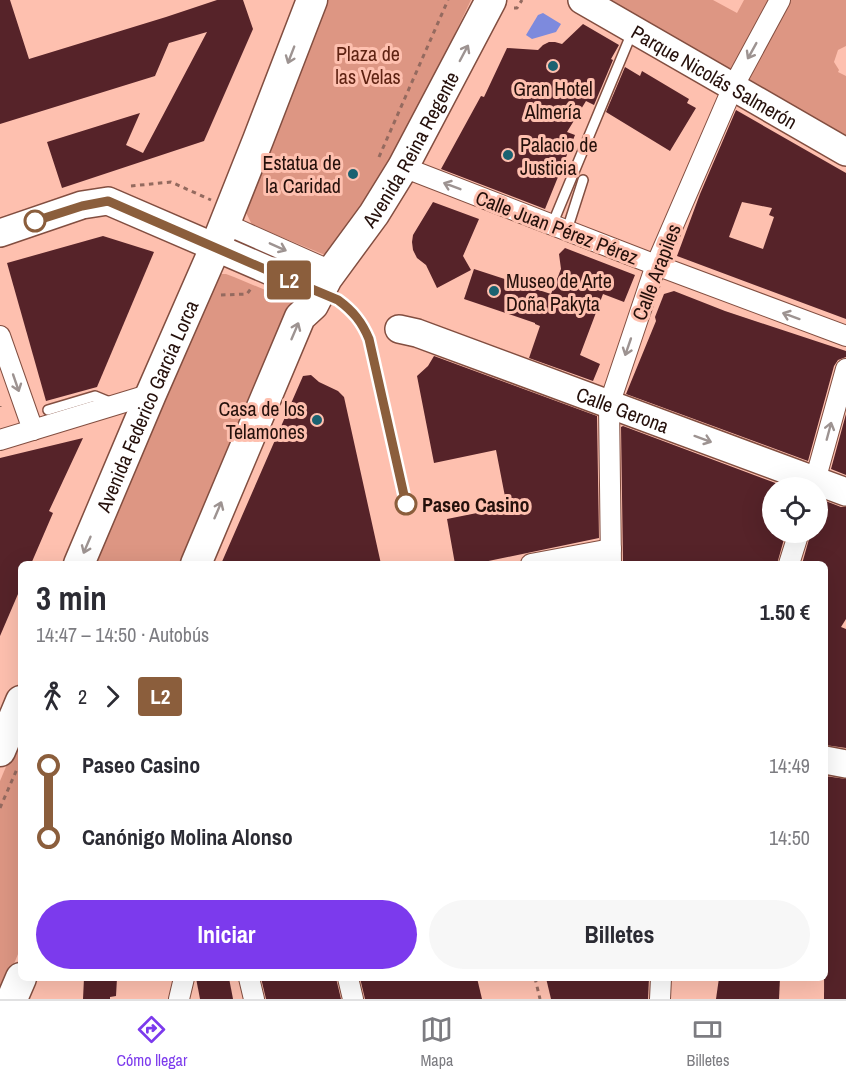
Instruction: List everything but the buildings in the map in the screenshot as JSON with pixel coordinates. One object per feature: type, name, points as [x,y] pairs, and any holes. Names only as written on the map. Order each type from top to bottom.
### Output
[{"type":"main road","points":[[220,234],[312,0]]},
{"type":"main road","name":"Avenida Reina Regente","points":[[326,281],[374,214],[391,163],[501,4]]},
{"type":"main road","name":"Avenida Federico García Lorca","points":[[80,561],[220,234]]},
{"type":"main road","points":[[197,561],[300,317],[313,305],[326,281]]},
{"type":"main road","points":[[8,760],[18,715]]},
{"type":"main road","points":[[12,999],[20,981]]},
{"type":"street","name":"Parque Nicolás Salmerón","points":[[582,0],[846,152]]},
{"type":"street","name":"Calle Arapiles","points":[[611,557],[609,405],[656,265],[733,87],[780,0]]},
{"type":"street","name":"Calle Juan Pérez Pérez","points":[[391,163],[846,336]]},
{"type":"street","points":[[0,232],[82,206],[108,201],[220,234],[326,281]]},
{"type":"street","name":"Calle Gerona","points":[[399,329],[417,333],[796,477]]},
{"type":"street","points":[[0,336],[33,430]]},
{"type":"street","points":[[816,477],[846,369]]},
{"type":"street","points":[[0,440],[151,394]]},
{"type":"street","name":"Calle Gerona","points":[[828,488],[846,492]]},
{"type":"street","points":[[790,561],[796,543]]},
{"type":"street","points":[[565,561],[611,557]]},
{"type":"street","points":[[828,761],[846,764]]},
{"type":"street","points":[[179,999],[183,981]]},
{"type":"street","points":[[250,981],[254,999]]},
{"type":"street","points":[[349,981],[353,999]]},
{"type":"street","points":[[660,999],[661,981]]},
{"type":"lane","points":[[559,228],[634,29]]},
{"type":"lane","points":[[559,228],[584,180]]},
{"type":"lane","points":[[48,410],[95,396],[114,404]]},
{"type":"path","points":[[391,163],[383,150],[448,0]]},
{"type":"path","points":[[501,4],[517,8],[522,0]]},
{"type":"path","points":[[132,186],[171,182],[199,194]]},
{"type":"path","points":[[219,297],[247,294],[254,284]]},
{"type":"path","points":[[0,808],[8,760]]},
{"type":"path","points":[[536,981],[540,999]]},
{"type":"green space","name":"Plaza de las Velas","points":[[324,0],[471,0],[394,161],[339,241],[325,255],[252,225],[242,204]]},
{"type":"green space","points":[[595,0],[713,0],[737,13],[744,0],[846,0],[846,46],[838,50],[834,62],[838,72],[846,76],[846,145]]},
{"type":"green space","points":[[226,274],[234,277],[287,299],[292,305],[186,561],[93,561],[217,276]]},
{"type":"green space","points":[[18,738],[18,954],[0,997],[0,781]]},
{"type":"water","points":[[543,13],[561,24],[556,32],[532,39],[526,35],[538,15]]},
{"type":"bus line","name":"L2","points":[[35,221],[95,202],[108,201],[338,300],[359,320],[369,339],[406,504]]},
{"type":"place","name":"Gran Hotel Almería","points":[[553,66]]},
{"type":"place","name":"Palacio de Justicia","points":[[508,155]]},
{"type":"place","name":"Estatua de la Caridad","points":[[353,174]]},
{"type":"place","name":"Museo de Arte Doña Pakyta","points":[[494,291]]},
{"type":"place","name":"Casa de los Telamones","points":[[317,420]]},
{"type":"place","name":"Paseo Casino","points":[[406,504]]}]
